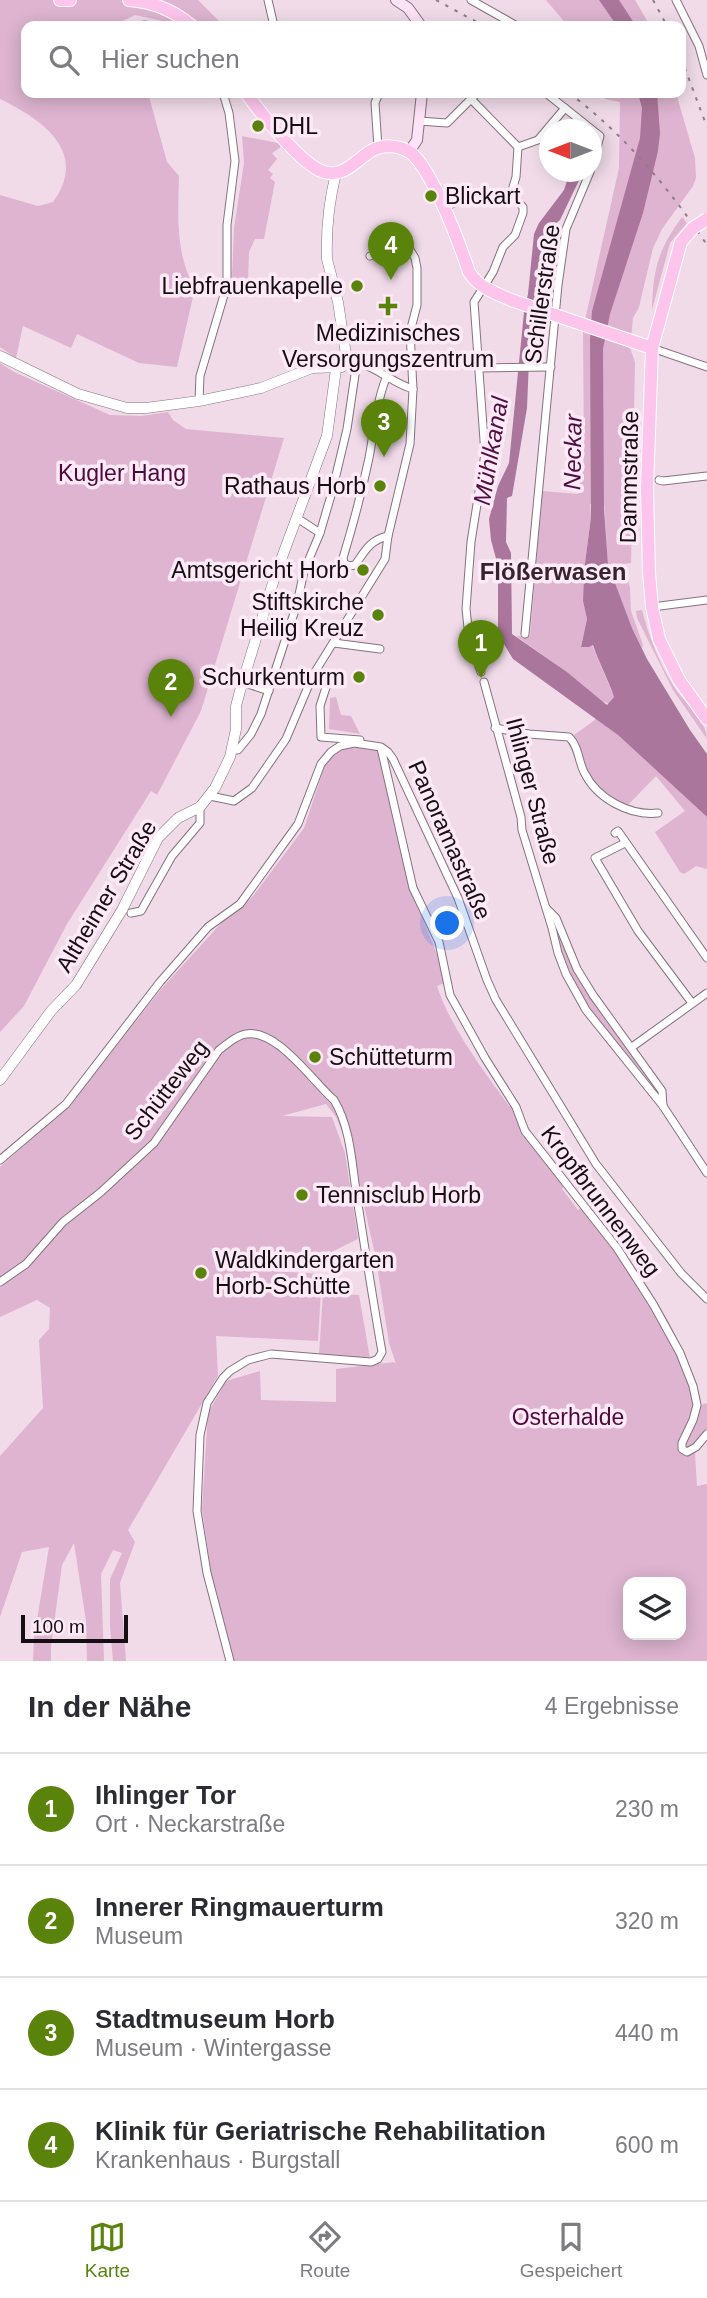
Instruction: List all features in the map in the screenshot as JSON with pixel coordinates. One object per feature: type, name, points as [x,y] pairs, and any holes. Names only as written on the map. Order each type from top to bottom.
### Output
[{"type":"main road","points":[[60,0],[70,0]]},
{"type":"main road","points":[[129,0],[145,1],[164,8],[186,21]]},
{"type":"main road","points":[[396,0],[408,8],[417,21]]},
{"type":"main road","points":[[250,98],[284,139],[304,159],[323,172],[344,171],[378,147],[385,146],[409,152],[424,170],[458,238],[469,272],[484,288],[522,304],[653,348]]},
{"type":"main road","points":[[409,152],[417,140],[421,98]]},
{"type":"main road","name":"Dammstraße","points":[[707,219],[693,228],[681,242],[656,320],[648,488],[649,573],[652,607],[659,639],[671,666],[707,719]]},
{"type":"street","points":[[268,0],[273,21]]},
{"type":"street","points":[[471,0],[508,21]]},
{"type":"street","points":[[676,0],[699,46],[707,75]]},
{"type":"street","points":[[199,401],[200,376],[227,285],[227,225],[235,161],[224,98]]},
{"type":"street","points":[[377,98],[375,103],[378,147]]},
{"type":"street","points":[[419,121],[447,123],[472,98]]},
{"type":"street","points":[[476,98],[519,147],[511,194]]},
{"type":"street","points":[[552,98],[578,119]]},
{"type":"street","points":[[519,147],[538,140],[565,108]]},
{"type":"street","points":[[232,750],[238,750],[251,734],[269,691],[297,604],[304,571],[320,533],[348,424],[352,361],[327,259],[327,223],[336,173]]},
{"type":"street","name":"Schillerstraße","points":[[525,634],[551,367],[549,313],[566,229],[586,182]]},
{"type":"street","points":[[481,673],[469,637],[466,609],[471,542],[485,454],[474,302],[484,288],[503,247],[514,235],[523,213],[523,207],[511,194]]},
{"type":"street","points":[[443,208],[465,198],[511,194]]},
{"type":"street","points":[[210,796],[234,801],[252,788],[286,739],[303,696],[385,559],[412,433],[410,332],[416,305],[417,268],[415,258],[406,243],[401,242],[370,257]]},
{"type":"street","points":[[653,348],[707,367]]},
{"type":"street","points":[[0,356],[78,394],[113,405],[146,408],[199,401],[261,388],[312,368],[336,369],[352,361]]},
{"type":"street","points":[[352,361],[413,389]]},
{"type":"street","points":[[479,368],[551,367]]},
{"type":"street","name":"Altheimer Straße","points":[[0,1080],[51,1011],[76,985],[122,909],[158,838],[178,818],[200,807],[210,796],[228,764],[242,682],[275,576],[327,436],[336,369]]},
{"type":"street","points":[[386,378],[379,395],[362,489],[343,558],[344,563],[355,565],[376,539],[388,536]]},
{"type":"street","points":[[661,480],[707,476]]},
{"type":"street","points":[[297,518],[320,533]]},
{"type":"street","points":[[652,607],[707,600]]},
{"type":"street","points":[[331,646],[380,649]]},
{"type":"street","points":[[330,675],[320,706],[321,737],[365,740],[369,745]]},
{"type":"street","points":[[242,682],[269,691]]},
{"type":"street","name":"Ihlinger Straße","points":[[484,682],[521,817],[522,830],[558,953],[586,1010],[663,1106],[707,1173]]},
{"type":"street","points":[[495,728],[569,737],[578,750],[584,773],[603,795],[638,813],[659,813]]},
{"type":"street","name":"Panoramastraße","points":[[0,1160],[66,1104],[160,982],[208,927],[240,904],[298,824],[321,764],[331,752],[340,746],[354,743],[381,747],[393,759],[458,898],[486,980],[496,1000],[596,1164],[681,1273],[707,1299]]},
{"type":"street","name":"Kropfbrunnenweg","points":[[381,747],[411,879],[439,942],[450,995],[516,1107],[525,1131],[617,1248],[680,1353],[693,1386],[697,1405],[682,1449],[689,1452],[707,1434]]},
{"type":"street","name":"Altheimer Straße","points":[[131,913],[141,911],[172,856],[200,823],[200,807]]},
{"type":"street","points":[[615,833],[618,831],[707,958]]},
{"type":"street","points":[[625,843],[594,858],[638,931],[692,1003]]},
{"type":"street","name":"Ihlinger Straße","points":[[546,909],[556,918],[578,970],[593,995],[663,1091],[663,1106]]},
{"type":"street","points":[[632,1047],[707,993]]},
{"type":"street","name":"Schütteweg","points":[[0,1282],[26,1264],[63,1223],[154,1143],[219,1050],[244,1034],[257,1034],[282,1046],[339,1108],[349,1142],[382,1352],[378,1359],[371,1362],[271,1354],[248,1360],[223,1378],[206,1403],[200,1435],[197,1511],[206,1573],[230,1661]]},
{"type":"green space","points":[[0,0],[198,0],[219,21],[162,21],[135,15],[123,21],[21,21],[21,98],[149,98],[167,162],[179,176],[178,219],[181,248],[195,288],[177,367],[139,363],[77,334],[71,348],[23,326],[16,358],[0,347],[0,195],[38,206],[53,202],[63,184],[66,168],[63,153],[45,128],[0,99]]},
{"type":"green space","points":[[546,0],[635,0],[647,21],[564,21]]},
{"type":"green space","points":[[677,98],[695,158],[696,178],[693,186],[662,229],[653,248],[639,307],[633,318],[630,348],[635,362],[631,563],[624,564],[630,588],[631,611],[643,645],[642,648],[632,628],[610,569],[611,564],[608,564],[604,501],[590,504],[583,601],[587,619],[581,646],[592,645],[614,697],[609,704],[602,701],[599,720],[707,817],[707,869],[696,866],[684,874],[680,872],[655,832],[685,811],[656,776],[627,806],[597,784],[587,770],[574,735],[595,720],[595,696],[567,672],[516,636],[530,636],[542,491],[578,494],[584,457],[583,329],[619,168],[620,102],[605,99]]},
{"type":"green space","points":[[242,136],[278,143],[281,147],[272,153],[277,159],[268,170],[273,174],[270,178],[275,182],[264,239],[255,239],[249,252],[248,281],[232,278],[234,228],[244,163]]},
{"type":"green space","points":[[682,217],[687,223],[670,243],[652,310],[658,260]]},
{"type":"green space","name":"Kugler Hang","points":[[0,363],[14,372],[110,415],[141,416],[168,412],[173,420],[186,429],[284,438],[201,711],[157,795],[151,791],[67,924],[24,1006],[0,1032]]},
{"type":"green space","points":[[642,610],[663,667],[677,691],[703,725],[707,739],[673,690],[637,618],[636,611]]},
{"type":"green space","points":[[336,697],[341,715],[351,716],[360,734],[329,729],[330,698]]},
{"type":"green space","name":"Osterhalde","points":[[356,744],[385,750],[409,885],[439,959],[444,983],[437,986],[450,1017],[468,1048],[509,1106],[514,1104],[564,1185],[562,1189],[602,1235],[609,1231],[645,1282],[685,1355],[701,1405],[707,1403],[707,1439],[695,1453],[697,1486],[707,1484],[707,1661],[231,1661],[211,1572],[202,1509],[208,1413],[226,1381],[260,1371],[261,1400],[336,1402],[336,1369],[394,1362],[396,1364],[389,1343],[376,1259],[354,1161],[336,1117],[326,1104],[282,1116],[332,1117],[345,1153],[358,1239],[315,1260],[227,1255],[220,1268],[322,1274],[318,1341],[216,1336],[218,1376],[128,1530],[135,1542],[120,1583],[126,1661],[113,1661],[110,1627],[110,1579],[122,1553],[113,1550],[101,1574],[104,1661],[87,1661],[86,1621],[74,1543],[62,1565],[51,1661],[33,1661],[34,1638],[49,1547],[22,1552],[0,1617],[0,1456],[43,1408],[39,1340],[49,1329],[50,1308],[37,1300],[0,1317],[0,1167],[70,1105],[162,988],[224,920],[253,896],[304,828],[325,765],[335,753]]},
{"type":"green space","points":[[553,922],[581,980],[659,1095],[603,1028],[584,1000],[563,955]]},
{"type":"green space","points":[[323,1293],[359,1295],[370,1358],[319,1355]]},
{"type":"shaded area","points":[[599,0],[619,0],[633,21],[614,21]]},
{"type":"shaded area","points":[[639,98],[657,98],[660,133],[658,151],[643,213],[610,314],[603,349],[604,509],[608,564],[632,628],[647,659],[707,754],[707,817],[618,735],[513,659],[498,634],[498,566],[489,519],[498,486],[509,463],[534,234],[567,182],[578,182],[560,220],[544,234],[529,361],[527,408],[512,496],[507,498],[506,542],[511,553],[512,634],[567,672],[607,705],[614,697],[593,645],[581,647],[587,619],[583,601],[584,571],[591,517],[590,339],[592,311],[640,138],[642,108]]},
{"type":"railway","points":[[436,0],[475,21]]},
{"type":"railway","points":[[653,0],[664,21]]},
{"type":"railway","points":[[686,71],[707,127]]},
{"type":"railway","points":[[575,98],[627,144],[677,203],[707,245]]},
{"type":"place","name":"DHL","points":[[258,126]]},
{"type":"place","name":"Blickart","points":[[431,196]]},
{"type":"place","name":"Klinik für Geriatrische Rehabilitation","points":[[391,280]]},
{"type":"place","name":"Liebfrauenkapelle","points":[[357,286]]},
{"type":"place","name":"Medizinisches Versorgungszentrum","points":[[388,306]]},
{"type":"place","name":"Stadtmuseum Horb","points":[[384,457]]},
{"type":"place","name":"Rathaus Horb","points":[[380,486]]},
{"type":"place","name":"Amtsgericht Horb","points":[[363,570]]},
{"type":"place","name":"Stiftskirche Heilig Kreuz","points":[[378,615]]},
{"type":"place","name":"Schurkenturm","points":[[359,677]]},
{"type":"place","name":"Ihlinger Tor","points":[[481,678]]},
{"type":"place","name":"Innerer Ringmauerturm","points":[[171,717]]},
{"type":"place","name":"Schütteturm","points":[[315,1057]]},
{"type":"place","name":"Tennisclub Horb","points":[[302,1195]]},
{"type":"place","name":"Waldkindergarten Horb-Schütte","points":[[201,1273]]},
{"type":"district","name":"Flößerwasen","points":[[553,572]]},
{"type":"water label","name":"Mühlkanal","points":[[491,451]]},
{"type":"water label","name":"Neckar","points":[[573,452]]}]
